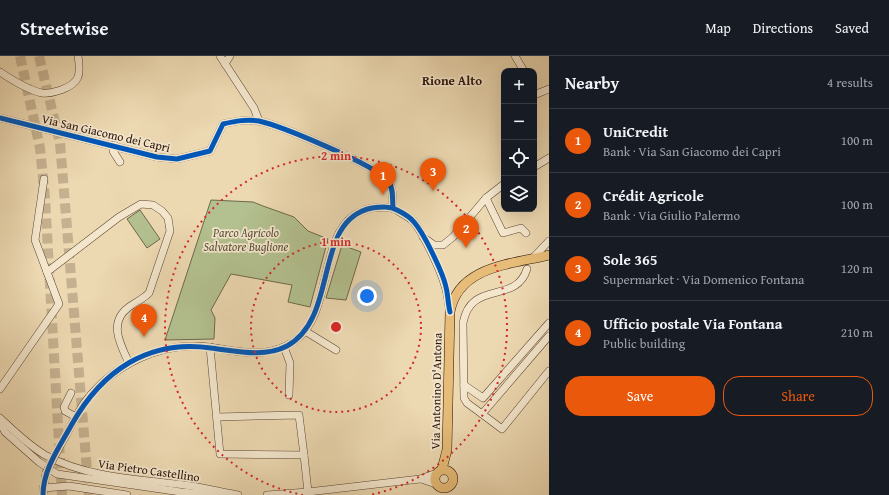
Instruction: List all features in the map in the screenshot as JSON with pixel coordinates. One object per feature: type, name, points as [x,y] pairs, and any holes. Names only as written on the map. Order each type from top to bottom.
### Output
[{"type":"main road","name":"Via Antonino D'Antona","points":[[436,484],[447,450],[450,312],[454,298],[459,290],[474,276],[490,269],[549,255]]},
{"type":"main road","points":[[436,484],[448,491],[451,475],[447,470],[440,471]]},
{"type":"street","points":[[0,72],[31,88],[41,92],[52,93],[70,86],[76,81],[79,73],[78,56]]},
{"type":"street","points":[[220,56],[254,108],[259,122]]},
{"type":"street","points":[[226,64],[230,56]]},
{"type":"street","points":[[515,56],[522,68]]},
{"type":"street","points":[[537,93],[549,89]]},
{"type":"street","name":"Via San Giacomo dei Capri","points":[[0,118],[114,145],[157,157],[177,159],[210,151],[223,124],[244,119],[259,122],[324,146],[380,172],[390,183],[393,207]]},
{"type":"street","points":[[114,145],[113,151],[120,162]]},
{"type":"street","points":[[537,165],[549,158]]},
{"type":"street","points":[[0,389],[59,304],[35,240],[44,179]]},
{"type":"street","points":[[423,237],[434,245],[443,245],[453,237],[493,190],[501,186]]},
{"type":"street","points":[[486,198],[503,233],[521,228],[526,233]]},
{"type":"street","points":[[47,272],[119,217],[141,204],[153,205],[162,211],[168,218],[170,231],[149,293],[128,308],[121,315],[117,323],[117,336],[129,363]]},
{"type":"street","points":[[127,495],[68,486],[43,492],[46,473],[84,403],[100,384],[129,363],[148,354],[169,348],[184,346],[210,347],[260,353],[284,347],[305,331],[318,306],[335,244],[343,226],[357,214],[365,210],[393,207],[410,218],[423,237],[440,270],[446,287],[450,312]]},
{"type":"street","points":[[532,259],[541,252],[549,241]]},
{"type":"street","points":[[526,269],[524,278],[517,286],[477,299],[467,308],[462,323],[464,398],[466,403],[502,429],[549,372]]},
{"type":"street","points":[[464,385],[483,398],[549,323]]},
{"type":"street","points":[[305,331],[336,350]]},
{"type":"street","points":[[482,414],[549,336]]},
{"type":"street","points":[[210,347],[220,454],[304,455]]},
{"type":"street","points":[[284,347],[290,363],[289,395]]},
{"type":"street","points":[[71,394],[64,407],[65,411],[76,417]]},
{"type":"street","points":[[217,417],[299,415],[308,492]]},
{"type":"street","name":"Via Pietro Castellino","points":[[0,418],[26,442],[44,454],[68,466],[100,476],[186,485],[238,495]]},
{"type":"street","name":"Via Pietro Castellino","points":[[0,422],[3,430],[39,462],[57,474],[180,494],[222,495]]},
{"type":"street","points":[[267,495],[308,492],[420,479],[440,471]]},
{"type":"street","points":[[420,479],[436,484]]},
{"type":"street","points":[[180,494],[186,485]]},
{"type":"green space","name":"Parco Agricolo Salvatore Buglione","points":[[211,200],[253,202],[294,217],[308,231],[328,239],[310,307],[288,302],[292,285],[231,274],[211,310],[215,318],[214,339],[165,340]]},
{"type":"green space","points":[[140,210],[160,239],[147,248],[127,219]]},
{"type":"green space","points":[[342,245],[361,252],[346,300],[326,298]]},
{"type":"tunnel","points":[[20,56],[40,148],[45,198],[62,495]]},
{"type":"tunnel","points":[[39,56],[60,143],[89,495]]},
{"type":"cycle path","points":[[0,118],[157,157],[177,159],[210,151],[223,124],[250,120],[259,121],[287,130],[348,156],[380,174],[390,184],[393,207]]},
{"type":"cycle path","points":[[43,495],[46,476],[53,458],[84,405],[98,388],[113,374],[129,363],[147,354],[167,349],[188,347],[211,348],[250,353],[269,352],[287,346],[303,332],[314,314],[333,249],[341,231],[353,216],[372,208],[385,207],[394,209],[411,219],[427,243],[441,272],[446,287],[450,312]]},
{"type":"place","name":"Sole 365","points":[[433,191]]},
{"type":"place","name":"UniCredit","points":[[383,195]]},
{"type":"place","name":"Crédit Agricole","points":[[466,248]]},
{"type":"place","name":"Ufficio postale Via Fontana","points":[[144,337]]},
{"type":"district","name":"Rione Alto","points":[[452,80]]}]
